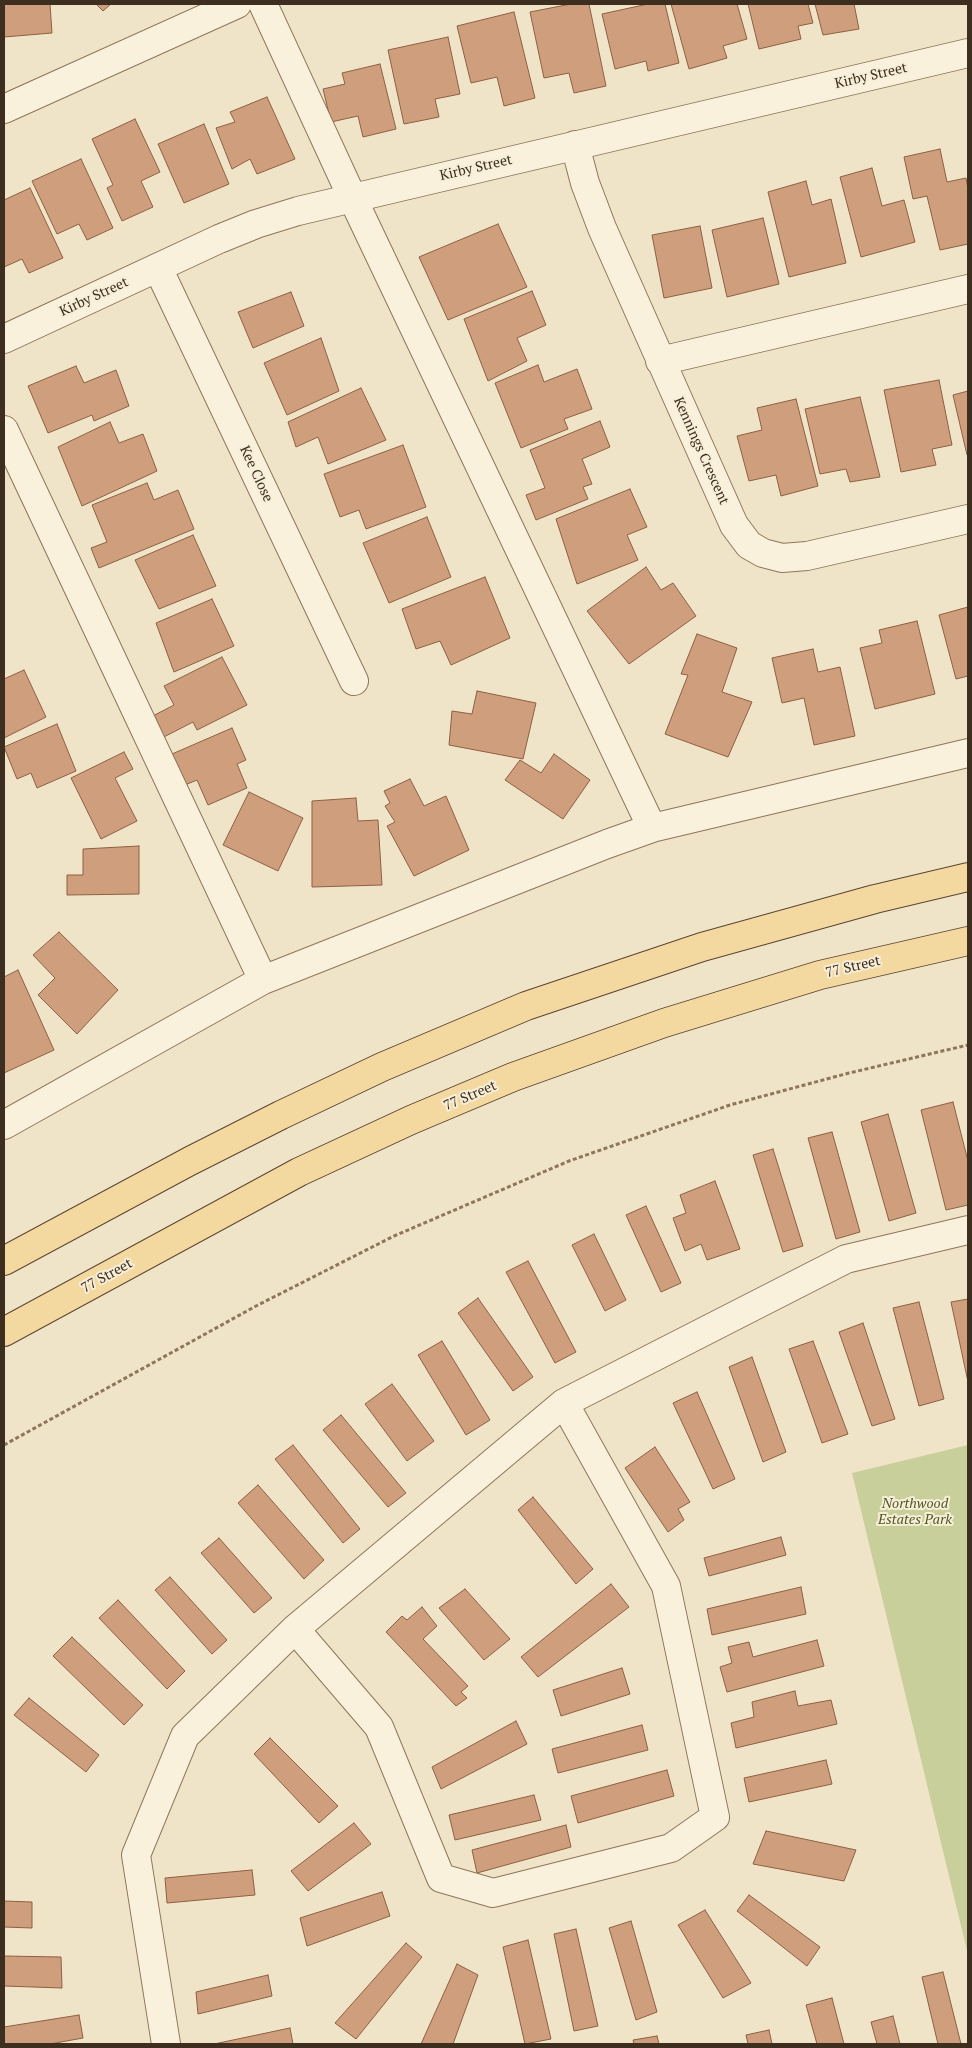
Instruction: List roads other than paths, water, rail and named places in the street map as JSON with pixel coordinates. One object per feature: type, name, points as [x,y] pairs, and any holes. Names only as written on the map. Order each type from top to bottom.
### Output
[{"type":"main road","points":[[4,1261],[282,1114],[382,1066],[526,1006],[702,947],[875,899],[968,877]]},
{"type":"main road","name":"77 Street","points":[[4,1332],[299,1172],[411,1120],[514,1077],[664,1023],[820,975],[968,941]]},
{"type":"street","points":[[4,109],[237,4]]},
{"type":"street","points":[[263,4],[352,197],[652,828]]},
{"type":"street","name":"Kirby Street","points":[[4,339],[219,239],[256,224],[352,197],[968,53]]},
{"type":"street","name":"Kennings Crescent","points":[[575,145],[591,201],[660,361],[734,525],[749,545],[762,553],[782,558],[807,556],[968,519]]},
{"type":"street","name":"Kee Close","points":[[158,268],[354,681]]},
{"type":"street","points":[[660,361],[968,289]]},
{"type":"street","points":[[4,430],[263,980]]},
{"type":"street","points":[[4,1125],[263,980],[597,848],[652,828],[968,753]]},
{"type":"street","points":[[166,2044],[136,1855],[185,1736],[295,1629],[564,1403],[846,1259],[968,1230]]},
{"type":"street","points":[[295,1629],[379,1727],[441,1878],[493,1893],[671,1848],[715,1817],[666,1586],[564,1403]]},
{"type":"park label","name":"Northwood Estates Park","points":[[915,1512]]}]
